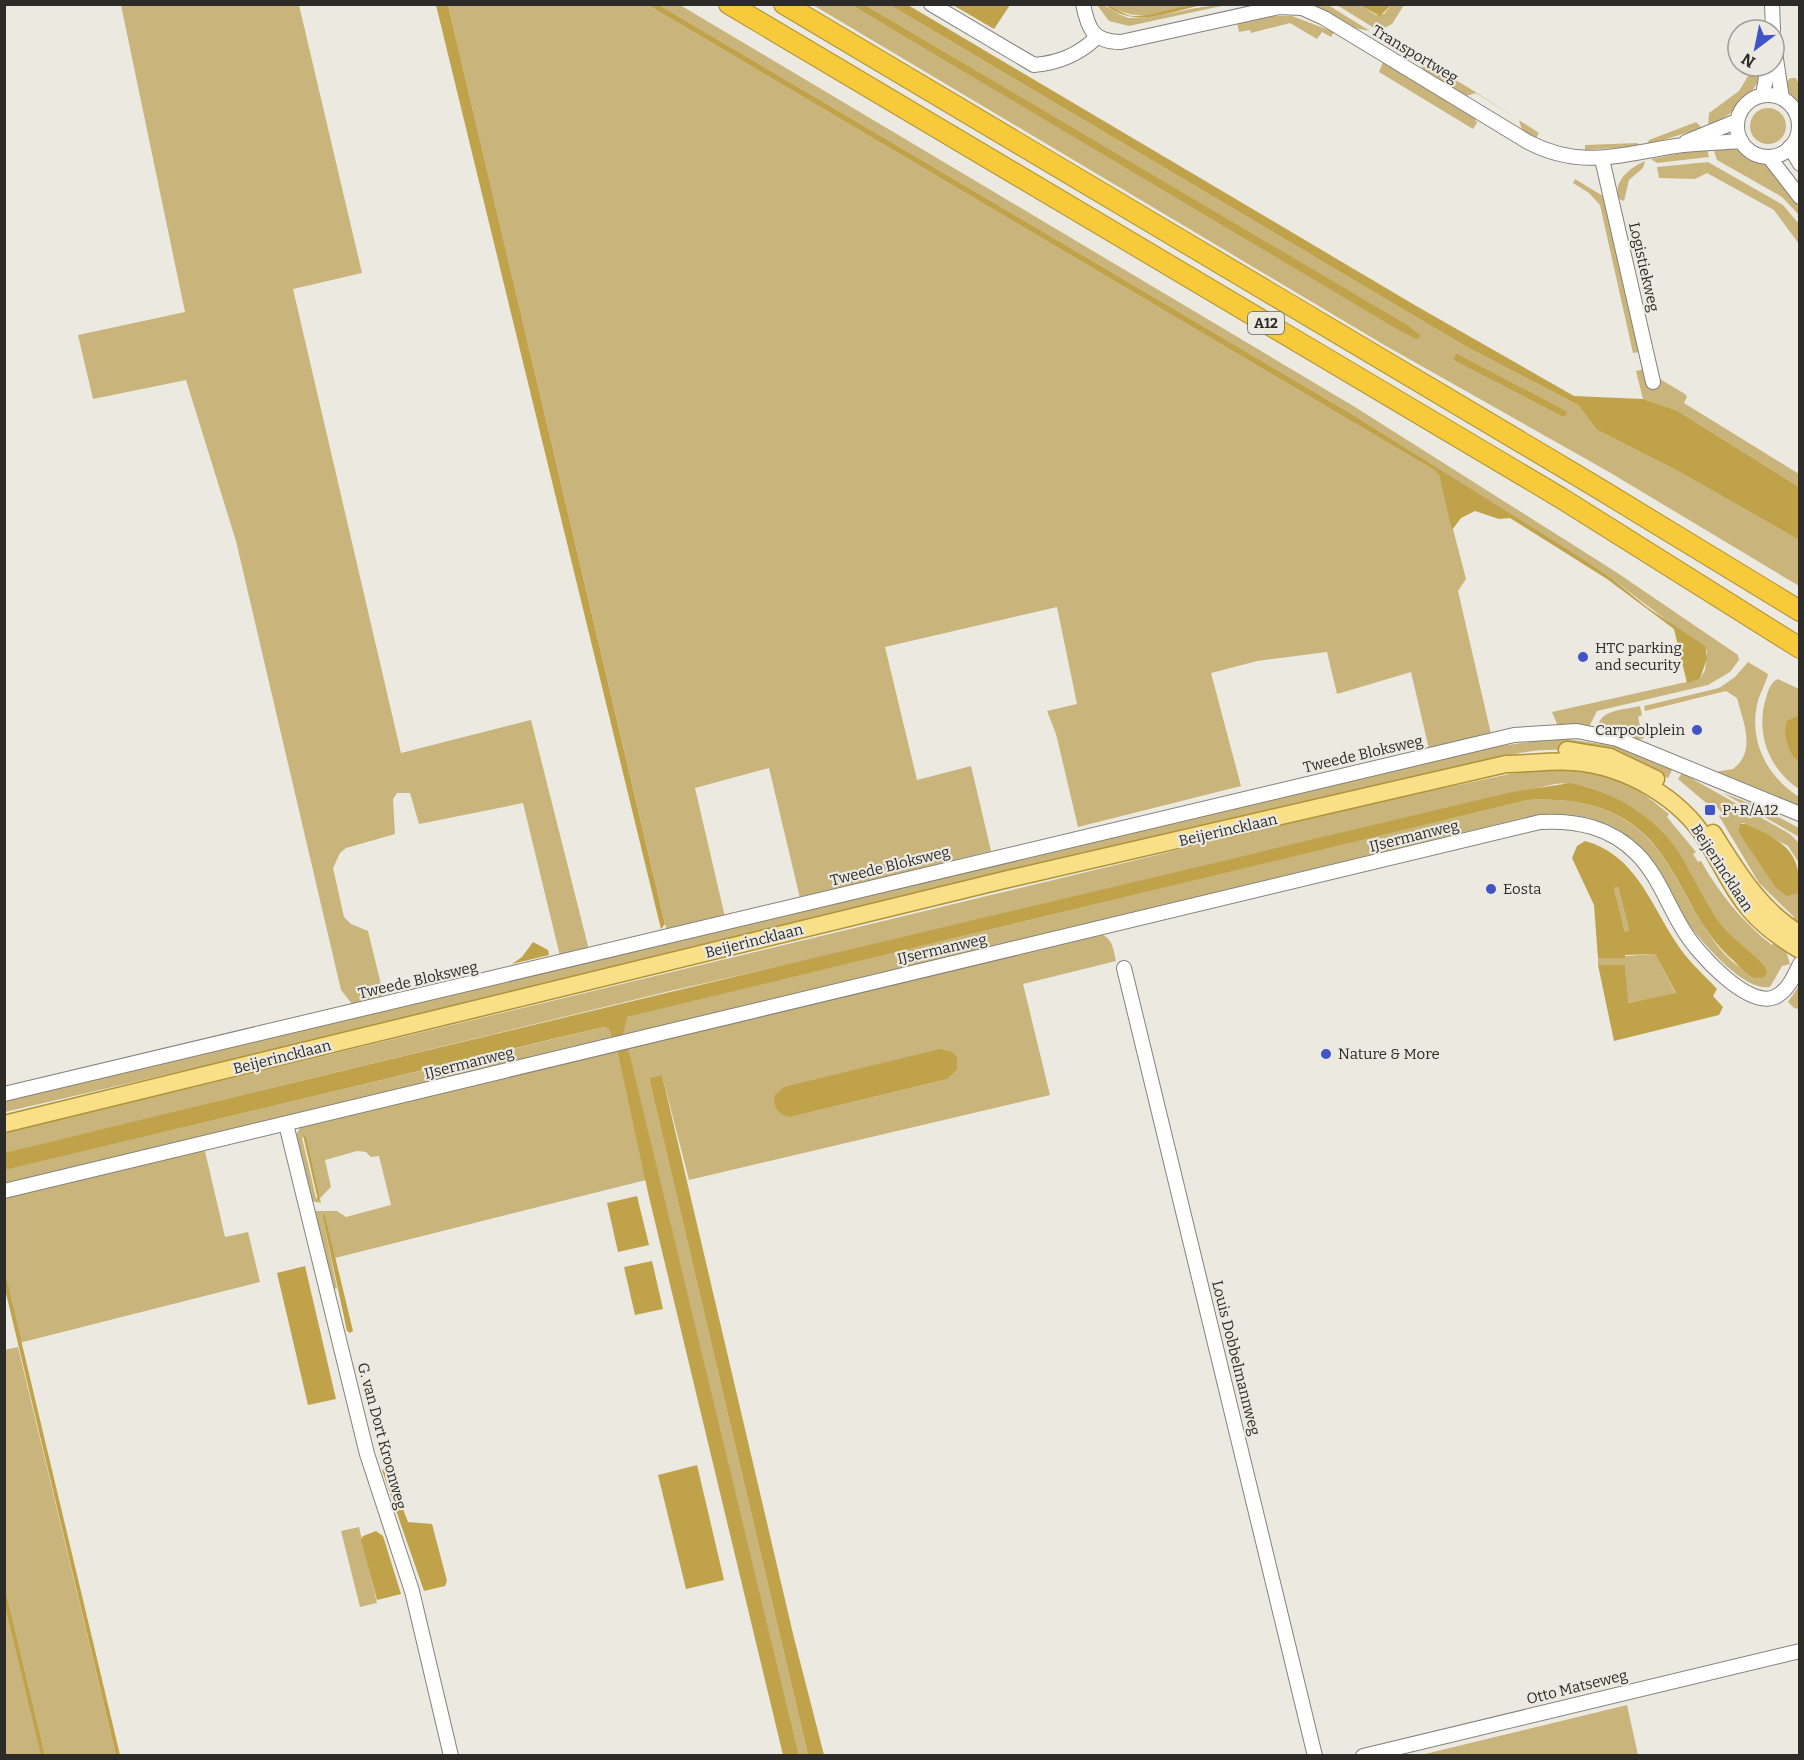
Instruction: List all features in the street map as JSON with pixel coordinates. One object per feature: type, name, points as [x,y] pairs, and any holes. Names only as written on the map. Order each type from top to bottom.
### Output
[{"type":"highway","name":"A12","points":[[729,4],[1552,493],[1800,648]]},
{"type":"highway","name":"A12","points":[[784,4],[1800,611]]},
{"type":"main road","name":"Beijerincklaan","points":[[1506,764],[1517,757],[1567,750],[1610,757],[1647,773],[1675,791],[1696,811],[1757,898],[1784,924],[1800,934]]},
{"type":"main road","name":"Beijerincklaan","points":[[4,1124],[1004,880],[1506,764],[1575,762],[1607,769],[1661,793],[1689,818],[1706,839],[1744,907],[1776,936],[1800,950]]},
{"type":"street","points":[[931,4],[1034,65],[1070,57],[1080,52],[1096,38],[1086,23],[1083,4]]},
{"type":"street","name":"Transportweg","points":[[1096,38],[1121,42],[1279,7],[1302,8],[1324,18],[1544,150],[1581,158],[1602,159],[1677,146],[1741,141]]},
{"type":"street","points":[[1763,95],[1766,78]]},
{"type":"street","points":[[1779,78],[1782,98]]},
{"type":"street","points":[[1763,95],[1782,98],[1793,108],[1798,121],[1797,135],[1790,147],[1781,154],[1769,157],[1753,153],[1741,141],[1737,122],[1746,104],[1763,95]]},
{"type":"street","name":"Transportweg","points":[[1677,146],[1737,122]]},
{"type":"street","points":[[1790,147],[1800,164]]},
{"type":"street","points":[[1769,157],[1800,197]]},
{"type":"street","name":"Logistiekweg","points":[[1602,159],[1653,382]]},
{"type":"street","name":"Tweede Bloksweg","points":[[4,1094],[1514,735],[1577,731],[1617,739],[1777,807],[1800,814]]},
{"type":"street","name":"Tweede Bloksweg","points":[[1777,807],[1800,822]]},
{"type":"street","name":"IJsermanweg","points":[[4,1191],[1540,822],[1581,823],[1605,831],[1636,853],[1646,865],[1685,933],[1709,962],[1750,994],[1766,999],[1776,996],[1791,983],[1800,964]]},
{"type":"street","name":"Louis Dobbelmannweg","points":[[1124,968],[1315,1755]]},
{"type":"street","name":"G. van Dort Kroonweg","points":[[286,1124],[367,1454],[412,1591],[451,1755]]},
{"type":"street","name":"Otto Matseweg","points":[[1363,1755],[1800,1651]]},
{"type":"shaded area","points":[[121,5],[299,5],[362,273],[293,289],[401,753],[531,720],[589,950],[560,956],[523,803],[419,824],[410,793],[397,793],[393,799],[395,834],[346,848],[340,853],[333,868],[344,917],[351,924],[368,931],[384,997],[353,1005],[341,990],[236,541],[186,380],[93,399],[78,335],[185,312]]},
{"type":"shaded area","points":[[436,5],[448,5],[665,924],[661,929]]},
{"type":"shaded area","points":[[448,5],[648,5],[1434,470],[1439,475],[1466,579],[1458,591],[1491,734],[1429,749],[1411,672],[1337,694],[1327,652],[1257,661],[1211,673],[1241,786],[1078,827],[1056,734],[1047,711],[1077,704],[1057,607],[885,647],[917,780],[971,766],[991,851],[800,898],[769,768],[695,788],[725,917],[667,932]]},
{"type":"shaded area","points":[[648,5],[659,5],[1350,413],[1584,560],[1648,608],[1705,646],[1707,658],[1700,679],[1687,683],[1674,629],[1607,579],[1510,518],[1499,519],[1475,511],[1461,518],[1452,530],[1439,475],[1434,470]]},
{"type":"shaded area","points":[[659,5],[680,5],[1355,407],[1616,572],[1738,655],[1739,660],[1730,672],[1708,685],[1597,711],[1589,727],[1558,726],[1552,712],[1700,679],[1705,670],[1707,651],[1611,578],[1350,413]]},
{"type":"shaded area","points":[[813,5],[852,5],[1420,333],[865,5],[890,5],[1465,346],[1578,405],[1597,430],[1676,470],[1799,540],[1799,586],[1609,472],[1386,346]],"holes":[[[1456,353],[1565,411],[1567,415],[1563,417],[1453,360]]]},
{"type":"shaded area","points":[[852,5],[865,5],[1409,326],[1421,336],[1416,339],[1392,326]]},
{"type":"shaded area","points":[[890,5],[908,5],[1418,307],[1574,396],[1643,399],[1676,410],[1799,487],[1799,540],[1676,470],[1597,430],[1578,405],[1465,346]]},
{"type":"shaded area","points":[[953,5],[1010,5],[994,29]]},
{"type":"shaded area","points":[[1097,5],[1132,18],[1226,5],[1129,26],[1109,21]]},
{"type":"shaded area","points":[[1106,5],[1127,15],[1136,16],[1202,5],[1152,17],[1141,17],[1129,16],[1117,12]]},
{"type":"shaded area","points":[[1110,5],[1190,5],[1149,15],[1139,15],[1120,11]]},
{"type":"shaded area","points":[[1313,5],[1328,5],[1370,31],[1355,28]]},
{"type":"shaded area","points":[[1337,5],[1359,5],[1376,15],[1384,14],[1391,5],[1404,5],[1392,24],[1379,31]]},
{"type":"shaded area","points":[[1359,5],[1391,5],[1380,16]]},
{"type":"shaded area","points":[[1267,16],[1292,16],[1334,32],[1331,37],[1322,32],[1317,39],[1290,23],[1251,33],[1250,30],[1239,32],[1237,23]]},
{"type":"shaded area","points":[[1415,58],[1463,84],[1515,117],[1476,93],[1466,96],[1424,70]]},
{"type":"shaded area","points":[[1383,62],[1474,117],[1477,123],[1473,129],[1379,72]]},
{"type":"shaded area","points":[[1747,78],[1760,78],[1750,94],[1735,110],[1708,127],[1709,113],[1739,91]]},
{"type":"shaded area","points":[[1790,78],[1796,78],[1799,85],[1799,109],[1789,96],[1785,84]]},
{"type":"shaded area","points":[[1768,108],[1780,114],[1786,126],[1780,138],[1768,144],[1756,138],[1750,126],[1756,114]]},
{"type":"shaded area","points":[[1519,120],[1539,133],[1536,138],[1522,130]]},
{"type":"shaded area","points":[[1696,122],[1702,128],[1647,145],[1649,140]]},
{"type":"shaded area","points":[[1637,143],[1641,146],[1585,150],[1585,145]]},
{"type":"shaded area","points":[[1727,147],[1763,163],[1784,181],[1797,203],[1799,215],[1782,197],[1717,160],[1713,148]]},
{"type":"shaded area","points":[[1707,148],[1709,157],[1657,163],[1651,159]]},
{"type":"shaded area","points":[[1645,161],[1643,168],[1629,180],[1624,201],[1619,199],[1620,181],[1634,167]]},
{"type":"shaded area","points":[[1708,162],[1783,205],[1799,224],[1799,244],[1774,210],[1707,173],[1695,179],[1659,178],[1657,167]]},
{"type":"shaded area","points":[[1575,179],[1603,196],[1639,352],[1633,353],[1600,205],[1589,193],[1573,183]]},
{"type":"shaded area","points":[[1456,353],[1566,411],[1567,415],[1563,417],[1453,360]]},
{"type":"shaded area","points":[[1644,369],[1648,386],[1660,383],[1660,379],[1685,394],[1687,397],[1684,403],[1799,474],[1799,487],[1676,410],[1643,399],[1636,371]]},
{"type":"shaded area","points":[[1748,662],[1768,674],[1759,697],[1755,719],[1756,733],[1763,758],[1778,780],[1799,797],[1799,810],[1715,772],[1733,769],[1745,754],[1745,726],[1737,698],[1726,691],[1645,711],[1644,706],[1719,688],[1735,677]]},
{"type":"shaded area","points":[[1778,679],[1799,689],[1799,718],[1797,716],[1794,758],[1799,764],[1799,789],[1772,761],[1764,737],[1762,724],[1766,698],[1773,682]]},
{"type":"shaded area","points":[[1640,706],[1642,715],[1638,717],[1641,730],[1649,728],[1643,739],[1637,740],[1598,728],[1599,722],[1608,714]]},
{"type":"shaded area","points":[[1797,716],[1799,718],[1799,764],[1789,750],[1785,732],[1787,721]]},
{"type":"shaded area","points":[[1560,738],[1622,747],[1673,768],[1668,778],[1614,758],[1596,754],[1558,750],[1520,753],[663,959],[5,1112],[4,1101],[1485,748]]},
{"type":"shaded area","points":[[1543,767],[1581,770],[1624,782],[1669,814],[1667,817],[1696,852],[1693,854],[1698,862],[1701,861],[1732,907],[1772,945],[1775,942],[1786,951],[1790,964],[1782,966],[1770,987],[1752,984],[1732,971],[1710,950],[1667,897],[1619,830],[1600,821],[1580,816],[1539,814],[623,1036],[626,1017],[1528,800],[1585,804],[1619,816],[1634,826],[1661,854],[1719,948],[1736,965],[1764,978],[1764,966],[1721,925],[1707,906],[1677,853],[1652,823],[1635,810],[1599,791],[1585,786],[1555,784],[670,991],[5,1153],[4,1133],[1360,806]]},
{"type":"shaded area","points":[[1682,773],[1790,834],[1799,843],[1799,863],[1788,846],[1746,824],[1742,823],[1738,827],[1799,891],[1799,921],[1791,922],[1794,917],[1759,883],[1719,816],[1722,813],[1716,806],[1712,808],[1678,779]]},
{"type":"shaded area","points":[[1570,783],[1618,799],[1646,817],[1670,840],[1719,922],[1765,967],[1767,972],[1764,978],[1750,976],[1722,950],[1703,924],[1662,855],[1635,827],[1603,809],[1585,804],[1528,800],[627,1017],[623,1036],[630,1056],[799,1755],[783,1755],[649,1197],[617,1050],[609,1029],[604,1027],[561,1037],[5,1170],[4,1153],[1512,792]]},
{"type":"shaded area","points":[[1723,793],[1762,808],[1799,828],[1799,837]]},
{"type":"shaded area","points":[[1740,824],[1746,824],[1778,841],[1793,856],[1799,878],[1798,893],[1787,896],[1776,888],[1741,836],[1738,829]]},
{"type":"shaded area","points":[[1585,841],[1602,847],[1628,868],[1639,881],[1679,948],[1717,989],[1713,996],[1723,1007],[1719,1015],[1614,1041],[1598,965],[1625,965],[1628,1003],[1676,993],[1655,954],[1625,955],[1625,958],[1598,958],[1594,905],[1572,858],[1577,846]],"holes":[[[1618,887],[1629,930],[1625,932],[1614,888]]]},
{"type":"shaded area","points":[[1618,887],[1629,930],[1625,932],[1614,888]]},
{"type":"shaded area","points":[[1100,934],[1108,938],[1113,948],[1116,961],[1023,984],[1050,1095],[689,1180],[662,1075],[649,1078],[808,1755],[799,1755],[627,1047]],"holes":[[[957,1070],[948,1079],[790,1117]]]},
{"type":"shaded area","points":[[533,942],[548,950],[549,955],[512,964],[522,957]]},
{"type":"shaded area","points":[[1655,954],[1676,994],[1627,1003],[1625,965],[1598,965],[1598,958]]},
{"type":"shaded area","points":[[1799,986],[1799,1009],[1794,1008],[1788,1002]]},
{"type":"shaded area","points":[[604,1027],[609,1029],[614,1039],[5,1185],[4,1170]]},
{"type":"shaded area","points":[[940,1049],[952,1052],[957,1058],[957,1070],[948,1079],[790,1117],[776,1107],[775,1095],[784,1087]]},
{"type":"shaded area","points":[[617,1050],[646,1180],[335,1258],[325,1215],[322,1214],[337,1288],[331,1289],[313,1211],[337,1211],[346,1217],[391,1205],[379,1156],[371,1157],[366,1152],[357,1151],[325,1160],[331,1187],[320,1198],[321,1203],[311,1201],[296,1135],[301,1126]],"holes":[[[305,1136],[320,1198],[316,1198],[302,1138]]]},
{"type":"shaded area","points":[[662,1075],[794,1638],[824,1755],[808,1755],[649,1078]]},
{"type":"shaded area","points":[[303,1135],[306,1137],[320,1198],[318,1200]]},
{"type":"shaded area","points":[[204,1147],[225,1237],[248,1232],[260,1282],[19,1343],[5,1281],[4,1195]]},
{"type":"shaded area","points":[[637,1196],[649,1245],[618,1252],[607,1203]]},
{"type":"shaded area","points":[[322,1214],[325,1215],[353,1331],[350,1333],[347,1331]]},
{"type":"shaded area","points":[[652,1261],[663,1309],[635,1315],[624,1267]]},
{"type":"shaded area","points":[[305,1266],[336,1399],[308,1405],[277,1273]]},
{"type":"shaded area","points":[[4,1273],[120,1755],[116,1755],[5,1289]]},
{"type":"shaded area","points":[[18,1347],[116,1755],[45,1755],[5,1588],[4,1350]]},
{"type":"shaded area","points":[[697,1465],[724,1580],[686,1589],[658,1475]]},
{"type":"shaded area","points":[[387,1468],[408,1522],[432,1524],[447,1581],[445,1586],[424,1591],[382,1470]]},
{"type":"shaded area","points":[[359,1527],[377,1603],[360,1607],[341,1531]]},
{"type":"shaded area","points":[[376,1531],[383,1536],[401,1594],[377,1600],[361,1540],[363,1536]]},
{"type":"shaded area","points":[[5,1588],[45,1755],[41,1755],[5,1605]]},
{"type":"shaded area","points":[[5,1595],[43,1755],[5,1755]]},
{"type":"shaded area","points":[[1627,1705],[1638,1755],[1421,1755]]},
{"type":"place","name":"HTC parking and security","points":[[1583,657]]},
{"type":"place","name":"Carpoolplein","points":[[1697,730]]},
{"type":"place","name":"P+R/A12","points":[[1710,810]]},
{"type":"place","name":"Eosta","points":[[1491,889]]},
{"type":"place","name":"Nature & More","points":[[1326,1054]]}]
